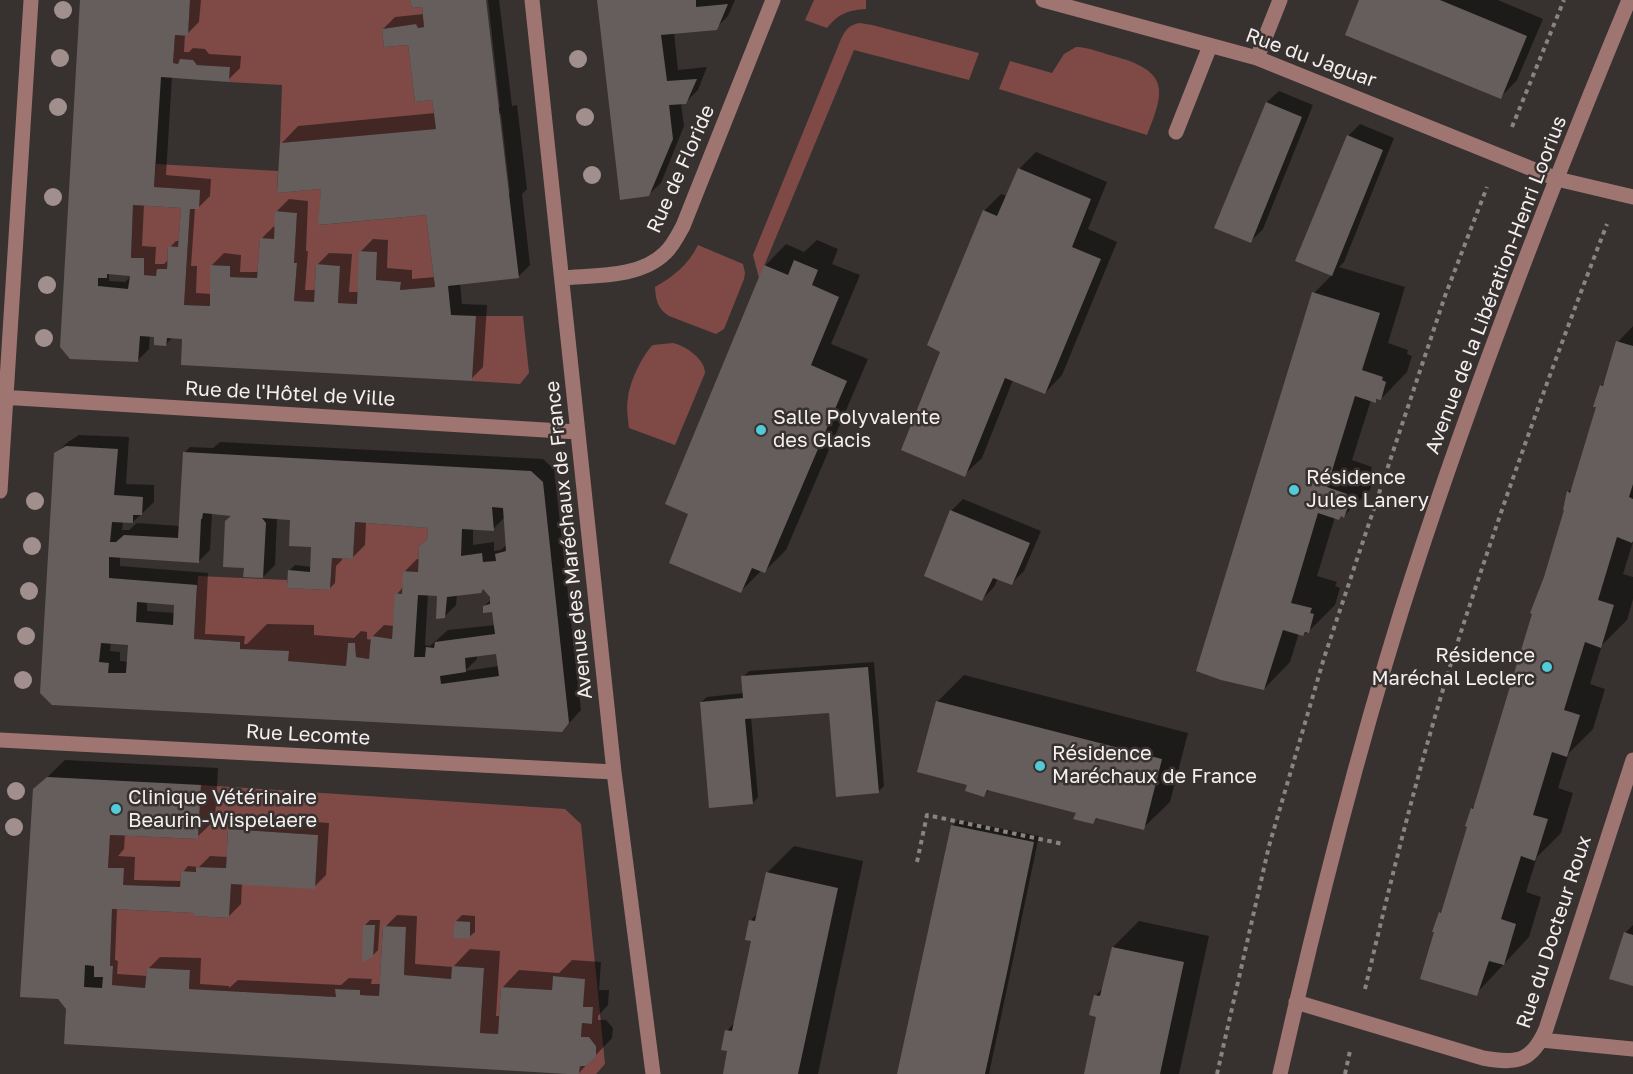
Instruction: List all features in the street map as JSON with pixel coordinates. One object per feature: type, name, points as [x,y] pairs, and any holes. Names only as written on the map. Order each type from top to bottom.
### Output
[{"type":"street","points":[[0,491],[3,398],[32,0]]},
{"type":"street","name":"Avenue des Maréchaux de France","points":[[532,0],[614,772],[653,1074]]},
{"type":"street","name":"Rue de Floride","points":[[562,278],[633,270],[645,267],[666,253],[683,225],[773,0]]},
{"type":"street","name":"Rue du Jaguar","points":[[1043,0],[1257,58],[1557,179],[1626,195]]},
{"type":"street","points":[[1257,58],[1280,0]]},
{"type":"street","name":"Avenue de la Libération-Henri Loorius","points":[[1280,1074],[1342,818],[1401,612],[1482,376],[1557,179],[1629,0]]},
{"type":"street","points":[[1176,132],[1210,46]]},
{"type":"street","name":"Rue de l'Hôtel de Ville","points":[[3,398],[578,432]]},
{"type":"street","name":"Rue Lecomte","points":[[0,740],[614,772]]},
{"type":"street","name":"Rue du Docteur Roux","points":[[1296,1002],[1496,1060],[1508,1061],[1534,1051],[1541,1040],[1633,760]]},
{"type":"street","points":[[1541,1040],[1633,1048]]},
{"type":"path","points":[[1217,1074],[1269,846],[1324,658],[1475,213],[1564,0]]},
{"type":"path","points":[[1345,1074],[1413,795],[1460,638],[1557,354],[1626,195]]},
{"type":"path","points":[[917,862],[927,815],[1063,844]]},
{"type":"shaded area","points":[[190,0],[410,0],[412,8],[422,7],[424,27],[418,28],[416,24],[382,29],[384,47],[408,45],[415,102],[432,100],[436,129],[280,143],[282,85],[229,82],[230,67],[197,65],[193,60],[173,63],[175,35],[188,36]]},
{"type":"shaded area","points":[[814,0],[866,0],[866,9],[844,14],[835,19],[827,28],[805,20]]},
{"type":"shaded area","points":[[860,23],[979,53],[969,80],[854,50],[759,278],[753,255],[841,39],[848,28]]},
{"type":"shaded area","points":[[1076,47],[1091,49],[1134,63],[1146,69],[1154,77],[1159,95],[1147,135],[999,89],[1010,61],[1052,73],[1064,54]]},
{"type":"shaded area","points":[[156,164],[278,171],[277,193],[321,189],[319,225],[426,215],[435,287],[400,290],[401,282],[376,280],[377,252],[360,251],[357,304],[338,303],[340,266],[316,264],[314,302],[294,301],[297,213],[276,211],[274,239],[260,239],[257,278],[230,277],[230,266],[210,265],[210,306],[184,305],[190,209],[199,190],[154,187]]},
{"type":"shaded area","points":[[133,205],[181,208],[178,247],[168,246],[167,269],[156,276],[144,275],[144,258],[131,258]]},
{"type":"shaded area","points":[[698,245],[743,264],[745,273],[724,329],[716,334],[669,316],[662,310],[657,300],[655,287],[680,269]]},
{"type":"shaded area","points":[[476,316],[523,316],[529,373],[520,384],[472,381]]},
{"type":"shaded area","points":[[673,343],[694,354],[702,363],[705,373],[675,445],[629,428],[627,409],[631,385],[645,356],[653,345]]},
{"type":"shaded area","points":[[355,522],[428,528],[427,540],[419,546],[418,572],[404,571],[402,594],[396,593],[392,639],[371,637],[369,659],[356,657],[355,643],[348,643],[346,666],[288,661],[240,649],[240,642],[194,639],[198,576],[287,580],[287,588],[330,590],[332,558],[353,559]]},
{"type":"shaded area","points":[[201,785],[565,809],[581,824],[605,1064],[596,1074],[579,1074],[580,1066],[586,1066],[596,1057],[596,1045],[589,1037],[581,1037],[582,1023],[592,1024],[593,1007],[583,1007],[584,979],[553,976],[552,990],[501,987],[498,1034],[480,1033],[484,968],[452,966],[451,979],[404,975],[406,927],[383,926],[379,996],[360,995],[360,990],[336,989],[336,997],[189,989],[190,970],[147,968],[145,988],[112,985],[113,967],[110,966],[112,909],[194,913],[194,916],[229,918],[231,884],[318,835],[228,829],[226,868],[196,867],[196,872],[181,871],[180,887],[123,885],[123,868],[108,868],[110,835],[198,839]]},
{"type":"building","points":[[80,0],[190,0],[188,36],[175,35],[173,63],[178,64],[180,59],[193,60],[197,65],[230,67],[229,82],[161,77],[154,187],[200,190],[199,209],[190,209],[184,305],[210,306],[210,265],[230,266],[230,277],[257,278],[260,238],[274,239],[275,211],[297,213],[294,301],[314,302],[316,264],[340,266],[338,303],[357,304],[359,251],[377,252],[376,280],[401,282],[400,290],[435,287],[426,215],[318,225],[321,189],[277,193],[280,143],[436,129],[432,100],[415,102],[408,45],[384,47],[382,29],[416,24],[418,28],[424,27],[422,7],[412,8],[410,0],[486,0],[519,278],[448,286],[451,315],[476,316],[472,381],[181,365],[182,339],[167,338],[166,346],[154,345],[154,337],[140,336],[138,362],[70,359],[60,347]],"holes":[[[133,205],[181,208],[178,247],[168,246],[167,269],[157,269],[156,276],[144,275],[144,258],[131,258]],[[107,274],[130,276],[128,289],[98,286],[98,278],[107,278]]]},
{"type":"building","points":[[597,0],[696,0],[696,7],[728,4],[717,30],[661,35],[667,81],[697,79],[686,104],[669,105],[673,139],[649,196],[620,200]]},
{"type":"building","points":[[1359,0],[1440,0],[1527,36],[1501,99],[1345,35]]},
{"type":"building","points":[[1266,102],[1302,117],[1251,243],[1214,228]]},
{"type":"building","points":[[1347,135],[1383,150],[1332,276],[1295,261]]},
{"type":"building","points":[[1018,168],[1091,199],[1072,247],[1101,259],[1045,394],[1005,378],[965,477],[901,450],[940,352],[927,345],[983,210],[997,216]]},
{"type":"building","name":"Salle Polyvalente des Glacis","points":[[794,260],[818,270],[812,285],[839,297],[811,365],[847,381],[765,573],[752,568],[741,593],[669,563],[688,514],[665,504],[764,265],[788,275]]},
{"type":"building","name":"Résidence Jules Lanery","points":[[1312,292],[1380,313],[1362,370],[1383,377],[1382,380],[1386,382],[1381,400],[1376,399],[1376,403],[1355,396],[1327,487],[1347,494],[1346,497],[1351,498],[1344,518],[1341,516],[1339,520],[1318,513],[1291,603],[1312,608],[1310,613],[1314,614],[1309,633],[1305,632],[1303,636],[1283,630],[1264,690],[1221,680],[1196,671]]},
{"type":"building","name":"Résidence Maréchal Leclerc","points":[[1616,341],[1633,346],[1633,484],[1629,497],[1633,499],[1633,541],[1632,543],[1617,537],[1598,600],[1614,605],[1601,648],[1585,642],[1564,710],[1580,715],[1567,757],[1552,752],[1533,815],[1548,819],[1535,861],[1521,856],[1501,919],[1516,924],[1504,965],[1489,961],[1477,996],[1420,979],[1434,932],[1432,932],[1439,912],[1441,913],[1467,827],[1465,826],[1471,808],[1473,809],[1532,614],[1530,613],[1544,577],[1564,510],[1567,491],[1570,493],[1596,407],[1593,407],[1600,385],[1603,386]]},
{"type":"building","points":[[66,446],[118,449],[114,495],[143,497],[142,515],[133,515],[133,523],[112,522],[110,542],[116,542],[124,535],[178,538],[183,452],[531,471],[543,482],[569,723],[562,732],[52,705],[40,693],[54,453]],"holes":[[[492,507],[503,508],[506,551],[495,554],[496,561],[483,562],[482,553],[461,556],[462,529],[494,531]],[[203,513],[231,516],[225,521],[223,567],[244,568],[243,577],[263,578],[266,523],[262,518],[290,520],[289,546],[311,547],[310,572],[288,570],[287,588],[330,590],[332,558],[353,559],[355,522],[428,528],[427,540],[419,546],[418,572],[403,571],[402,594],[395,593],[392,639],[371,636],[369,659],[356,657],[355,643],[348,643],[346,666],[288,661],[289,651],[240,649],[240,642],[194,639],[197,585],[109,578],[109,557],[199,563]],[[483,589],[490,597],[490,604],[483,606],[483,613],[492,612],[495,634],[435,642],[434,648],[426,647],[425,657],[414,657],[418,595],[437,596],[436,619],[445,618],[447,597],[481,593]],[[137,602],[174,605],[173,625],[136,622]],[[101,643],[128,645],[126,673],[108,673],[109,663],[99,662]],[[496,654],[499,676],[441,684],[440,676],[466,672],[465,658]]]},
{"type":"building","points":[[950,510],[1030,543],[1012,585],[993,578],[982,601],[924,576]]},
{"type":"building","points":[[868,667],[879,793],[836,797],[829,713],[745,719],[753,804],[709,808],[700,702],[743,698],[741,676]]},
{"type":"building","name":"Résidence Maréchaux de France","points":[[936,701],[1162,759],[1144,830],[1096,818],[1093,824],[1073,819],[1076,813],[987,790],[984,797],[965,791],[967,785],[917,772]]},
{"type":"building","points":[[47,777],[201,785],[198,839],[110,835],[108,868],[124,868],[123,885],[180,887],[181,871],[196,872],[196,867],[226,868],[228,829],[318,835],[315,889],[231,884],[229,918],[194,916],[194,913],[112,909],[110,966],[113,966],[112,985],[145,988],[147,968],[190,970],[189,989],[336,997],[335,989],[360,990],[360,995],[379,996],[383,926],[406,927],[404,975],[451,979],[452,966],[484,968],[480,1033],[498,1034],[501,987],[552,990],[553,976],[585,979],[583,1007],[593,1007],[592,1024],[582,1023],[581,1037],[589,1037],[596,1046],[596,1057],[586,1066],[580,1066],[579,1074],[567,1074],[64,1044],[66,1009],[58,999],[20,997],[33,789]],"holes":[[[85,965],[94,966],[94,977],[103,977],[102,988],[84,987]]]},
{"type":"building","points":[[951,825],[1034,842],[1008,968],[985,1074],[897,1074]]},
{"type":"building","points":[[766,872],[838,888],[798,1074],[723,1074],[727,1051],[721,1050],[725,1030],[732,1031],[751,941],[745,940],[749,920],[755,921]]},
{"type":"building","points":[[455,921],[470,922],[470,939],[453,938]]},
{"type":"building","points":[[363,925],[375,925],[373,957],[362,962]]},
{"type":"building","points":[[1624,932],[1633,935],[1633,986],[1609,979]]},
{"type":"building","points":[[1112,947],[1184,962],[1160,1074],[1084,1074],[1096,1017],[1089,1015],[1094,995],[1100,996]]},
{"type":"place","name":"Salle Polyvalente des Glacis","points":[[761,430]]},
{"type":"place","name":"Résidence Jules Lanery","points":[[1294,490]]},
{"type":"place","name":"Résidence Maréchal Leclerc","points":[[1547,667]]},
{"type":"place","name":"Résidence Maréchaux de France","points":[[1040,766]]},
{"type":"place","name":"Clinique Vétérinaire Beaurin-Wispelaere","points":[[116,809]]}]
